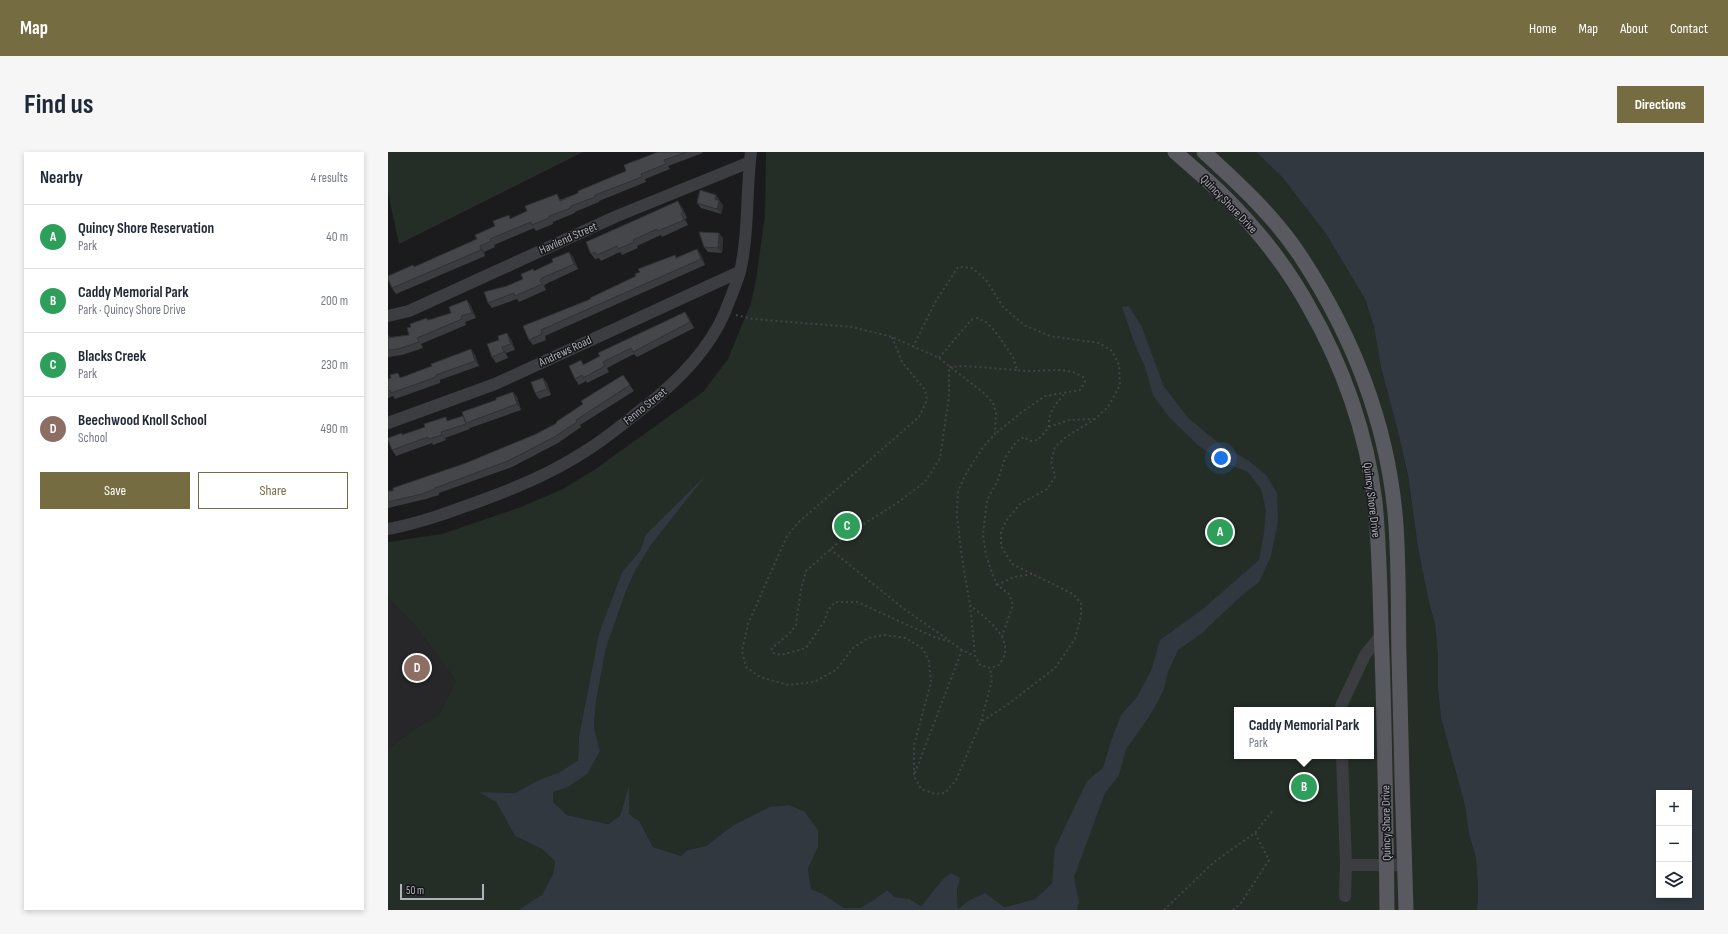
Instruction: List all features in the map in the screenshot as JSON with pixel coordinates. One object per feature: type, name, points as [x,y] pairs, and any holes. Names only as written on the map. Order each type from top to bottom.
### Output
[{"type":"main road","name":"Quincy Shore Drive","points":[[1175,152],[1224,196],[1276,255],[1309,306],[1322,330],[1344,382],[1363,439],[1374,500],[1377,527],[1387,910]]},
{"type":"main road","name":"Quincy Shore Drive","points":[[1204,152],[1255,200],[1300,256],[1345,333],[1364,380],[1382,436],[1396,524],[1406,910]]},
{"type":"street","name":"Fenno Street","points":[[388,529],[453,511],[512,489],[583,453],[608,437],[682,375],[701,353],[725,313],[740,272],[744,248],[750,157]]},
{"type":"street","name":"Havilend Street","points":[[388,316],[409,312],[604,222],[750,157]]},
{"type":"street","name":"Andrews Road","points":[[388,423],[495,384],[740,272]]},
{"type":"street","points":[[1341,707],[1366,655],[1381,635]]},
{"type":"street","points":[[1342,759],[1346,865],[1345,896]]},
{"type":"street","points":[[1346,865],[1404,865]]},
{"type":"path","points":[[913,347],[936,301],[958,267],[972,268],[986,280],[1003,307],[1024,325],[1050,336],[1099,343],[1112,351],[1119,365],[1120,385],[1108,407],[1095,419],[1066,437],[1055,447],[1051,461],[1055,477],[1047,489],[1020,504],[1006,521],[1001,532],[1001,546],[1012,564],[1073,594],[1081,603],[1081,616],[1075,638],[1055,668],[1007,705],[981,722]]},
{"type":"path","points":[[725,313],[753,319],[852,327],[892,338],[939,358],[993,402],[996,412],[995,434]]},
{"type":"path","points":[[939,358],[967,324],[971,320],[977,318],[986,322],[995,332],[1013,357],[1017,370]]},
{"type":"path","points":[[892,338],[902,362],[925,390],[927,400],[919,417],[800,521],[787,536],[748,624],[742,651],[746,667],[760,677],[788,685],[814,682],[836,670],[853,648],[868,638],[884,635],[906,638],[923,649],[929,661],[931,682],[914,745],[914,776],[921,789],[935,794],[945,793],[956,780],[981,722],[992,680],[990,668]]},
{"type":"path","points":[[949,367],[964,366],[1028,372],[1046,370],[1068,371],[1083,377],[1085,382],[1080,390],[1045,396],[995,434],[983,447],[967,472],[958,491],[957,516],[970,605],[975,656],[980,665],[990,668],[999,665],[1005,654],[1004,641],[992,625],[970,605]]},
{"type":"path","points":[[949,367],[949,396],[940,458],[925,482],[897,503],[848,534],[806,571],[801,589],[796,625],[790,634],[772,648],[772,653],[781,655],[806,648],[824,622],[828,610],[835,602],[858,602],[934,637],[951,642]]},
{"type":"path","points":[[1049,427],[1049,418],[1052,410],[1066,392]]},
{"type":"path","points":[[1002,638],[1013,606],[1009,594],[997,585],[986,555],[983,534],[987,500],[998,480],[1005,458],[1016,442],[1024,437],[1030,441],[1038,440],[1049,427],[1069,420],[1095,419]]},
{"type":"path","points":[[830,549],[904,609],[962,650],[975,656]]},
{"type":"path","points":[[997,585],[1014,577],[1033,574]]},
{"type":"path","points":[[914,776],[962,650]]},
{"type":"path","points":[[1164,910],[1214,862],[1255,834],[1274,809]]},
{"type":"path","points":[[1233,910],[1241,903],[1269,860],[1255,834]]},
{"type":"shaded area","points":[[388,152],[583,152],[399,244],[388,193]]},
{"type":"shaded area","points":[[766,152],[1256,152],[1282,177],[1326,234],[1365,299],[1374,327],[1381,368],[1408,477],[1418,548],[1429,603],[1435,624],[1441,718],[1465,806],[1469,834],[1476,858],[1478,892],[1477,910],[1077,910],[1079,903],[1052,883],[1035,899],[1003,907],[968,901],[958,909],[957,891],[960,878],[942,880],[921,906],[910,899],[895,897],[887,890],[860,908],[844,908],[823,894],[811,889],[808,869],[818,847],[804,811],[789,805],[770,808],[732,826],[706,846],[687,850],[681,856],[653,847],[640,822],[629,814],[629,788],[620,816],[608,824],[567,815],[553,802],[553,792],[566,788],[600,751],[594,727],[596,702],[606,648],[625,594],[634,573],[651,545],[703,478],[646,534],[640,551],[622,572],[599,633],[579,736],[578,760],[560,772],[539,780],[515,793],[480,792],[496,802],[515,836],[542,849],[555,861],[553,874],[542,896],[518,910],[388,910],[388,749],[411,731],[439,714],[456,681],[416,627],[388,598],[388,542],[442,534],[521,507],[563,489],[594,470],[703,392],[728,359],[751,303],[756,280],[765,215]]},
{"type":"shaded area","points":[[1256,152],[1704,152],[1704,910],[1477,910],[1478,892],[1476,858],[1469,834],[1465,806],[1441,718],[1435,624],[1429,603],[1418,548],[1408,476],[1381,368],[1374,327],[1365,299],[1326,234],[1282,177]]},
{"type":"shaded area","points":[[1129,306],[1142,327],[1163,385],[1188,418],[1221,445],[1249,461],[1266,475],[1277,493],[1278,521],[1271,556],[1259,582],[1240,597],[1201,634],[1178,650],[1168,672],[1163,692],[1149,717],[1126,749],[1119,775],[1105,793],[1074,877],[1079,903],[1077,910],[518,910],[542,895],[553,874],[555,861],[542,849],[515,836],[496,802],[479,792],[515,793],[539,780],[560,772],[578,760],[579,736],[599,633],[622,572],[640,551],[646,534],[706,475],[651,545],[634,573],[606,648],[596,702],[594,727],[600,751],[587,774],[566,788],[553,792],[553,802],[567,815],[608,824],[620,816],[629,786],[629,814],[640,822],[653,847],[681,856],[687,850],[706,846],[732,826],[770,807],[789,805],[804,811],[818,830],[818,847],[808,869],[811,889],[823,894],[844,908],[860,908],[887,890],[895,897],[910,899],[921,906],[942,880],[951,873],[960,878],[957,891],[958,909],[968,901],[985,893],[1004,907],[1035,899],[1052,883],[1055,848],[1087,781],[1103,768],[1121,715],[1137,697],[1151,671],[1160,640],[1203,609],[1259,560],[1264,533],[1266,510],[1261,489],[1248,472],[1221,461],[1199,446],[1169,417],[1153,395],[1145,367],[1134,342],[1122,307]]},
{"type":"shaded area","points":[[388,598],[416,627],[456,681],[439,714],[411,731],[388,749]]},
{"type":"building","points":[[658,152],[687,152],[664,160],[666,164],[641,174],[642,177],[595,195],[595,197],[571,206],[571,208],[549,216],[549,218],[532,225],[531,222],[490,239],[491,241],[480,246],[481,250],[392,288],[388,276],[413,265],[414,267],[477,239],[475,235],[495,226],[493,221],[509,215],[510,219],[527,211],[525,206],[557,194],[560,201],[578,193],[578,191],[626,171],[624,165]]},
{"type":"building","points":[[700,190],[716,195],[715,199],[719,201],[717,209],[697,203]]},
{"type":"building","points":[[678,201],[683,212],[681,213],[684,220],[658,231],[657,229],[618,249],[617,246],[597,255],[595,252],[591,254],[586,242]]},
{"type":"building","points":[[699,232],[719,233],[718,248],[704,247]]},
{"type":"building","points":[[697,249],[701,259],[541,330],[542,334],[529,340],[523,326],[591,299],[590,298],[636,276],[635,274],[640,272],[638,269],[675,255],[676,258]]},
{"type":"building","points":[[569,252],[574,264],[542,278],[540,280],[542,284],[515,296],[514,293],[488,303],[484,292],[507,286],[523,279],[521,274],[533,269],[534,271],[553,262],[552,259]]},
{"type":"building","points":[[467,300],[472,313],[461,316],[462,319],[417,338],[419,342],[398,349],[388,350],[388,338],[409,335],[407,328],[411,327],[410,324],[427,318],[427,320],[451,313],[449,307]]},
{"type":"building","points":[[685,312],[690,322],[633,352],[631,348],[603,362],[605,366],[583,378],[582,375],[575,379],[569,366],[581,360],[583,365],[600,356],[598,353]]},
{"type":"building","points":[[507,333],[511,344],[502,347],[504,352],[492,357],[487,344],[499,340],[498,336]]},
{"type":"building","points":[[471,349],[475,361],[391,393],[390,390],[388,391],[388,379],[391,378],[390,375],[398,373],[400,378],[432,366],[431,364]]},
{"type":"building","points":[[623,375],[630,385],[576,420],[577,422],[554,437],[508,461],[422,494],[388,502],[388,491],[393,491],[393,488],[466,463],[536,434],[557,423],[556,422],[583,404],[581,401]]},
{"type":"building","points":[[543,378],[547,389],[535,393],[531,382]]},
{"type":"building","points":[[513,392],[517,404],[466,423],[462,412],[496,400],[496,398]]},
{"type":"building","points":[[463,416],[466,424],[441,432],[442,435],[429,439],[428,437],[392,450],[388,440],[388,438],[402,433],[402,435],[425,427],[424,424],[446,417],[447,421]]},
{"type":"place","name":"Blacks Creek","points":[[847,526]]},
{"type":"place","name":"Quincy Shore Reservation","points":[[1220,532]]},
{"type":"place","name":"Beechwood Knoll School","points":[[417,668]]},
{"type":"place","name":"Caddy Memorial Park","points":[[1304,787]]}]
